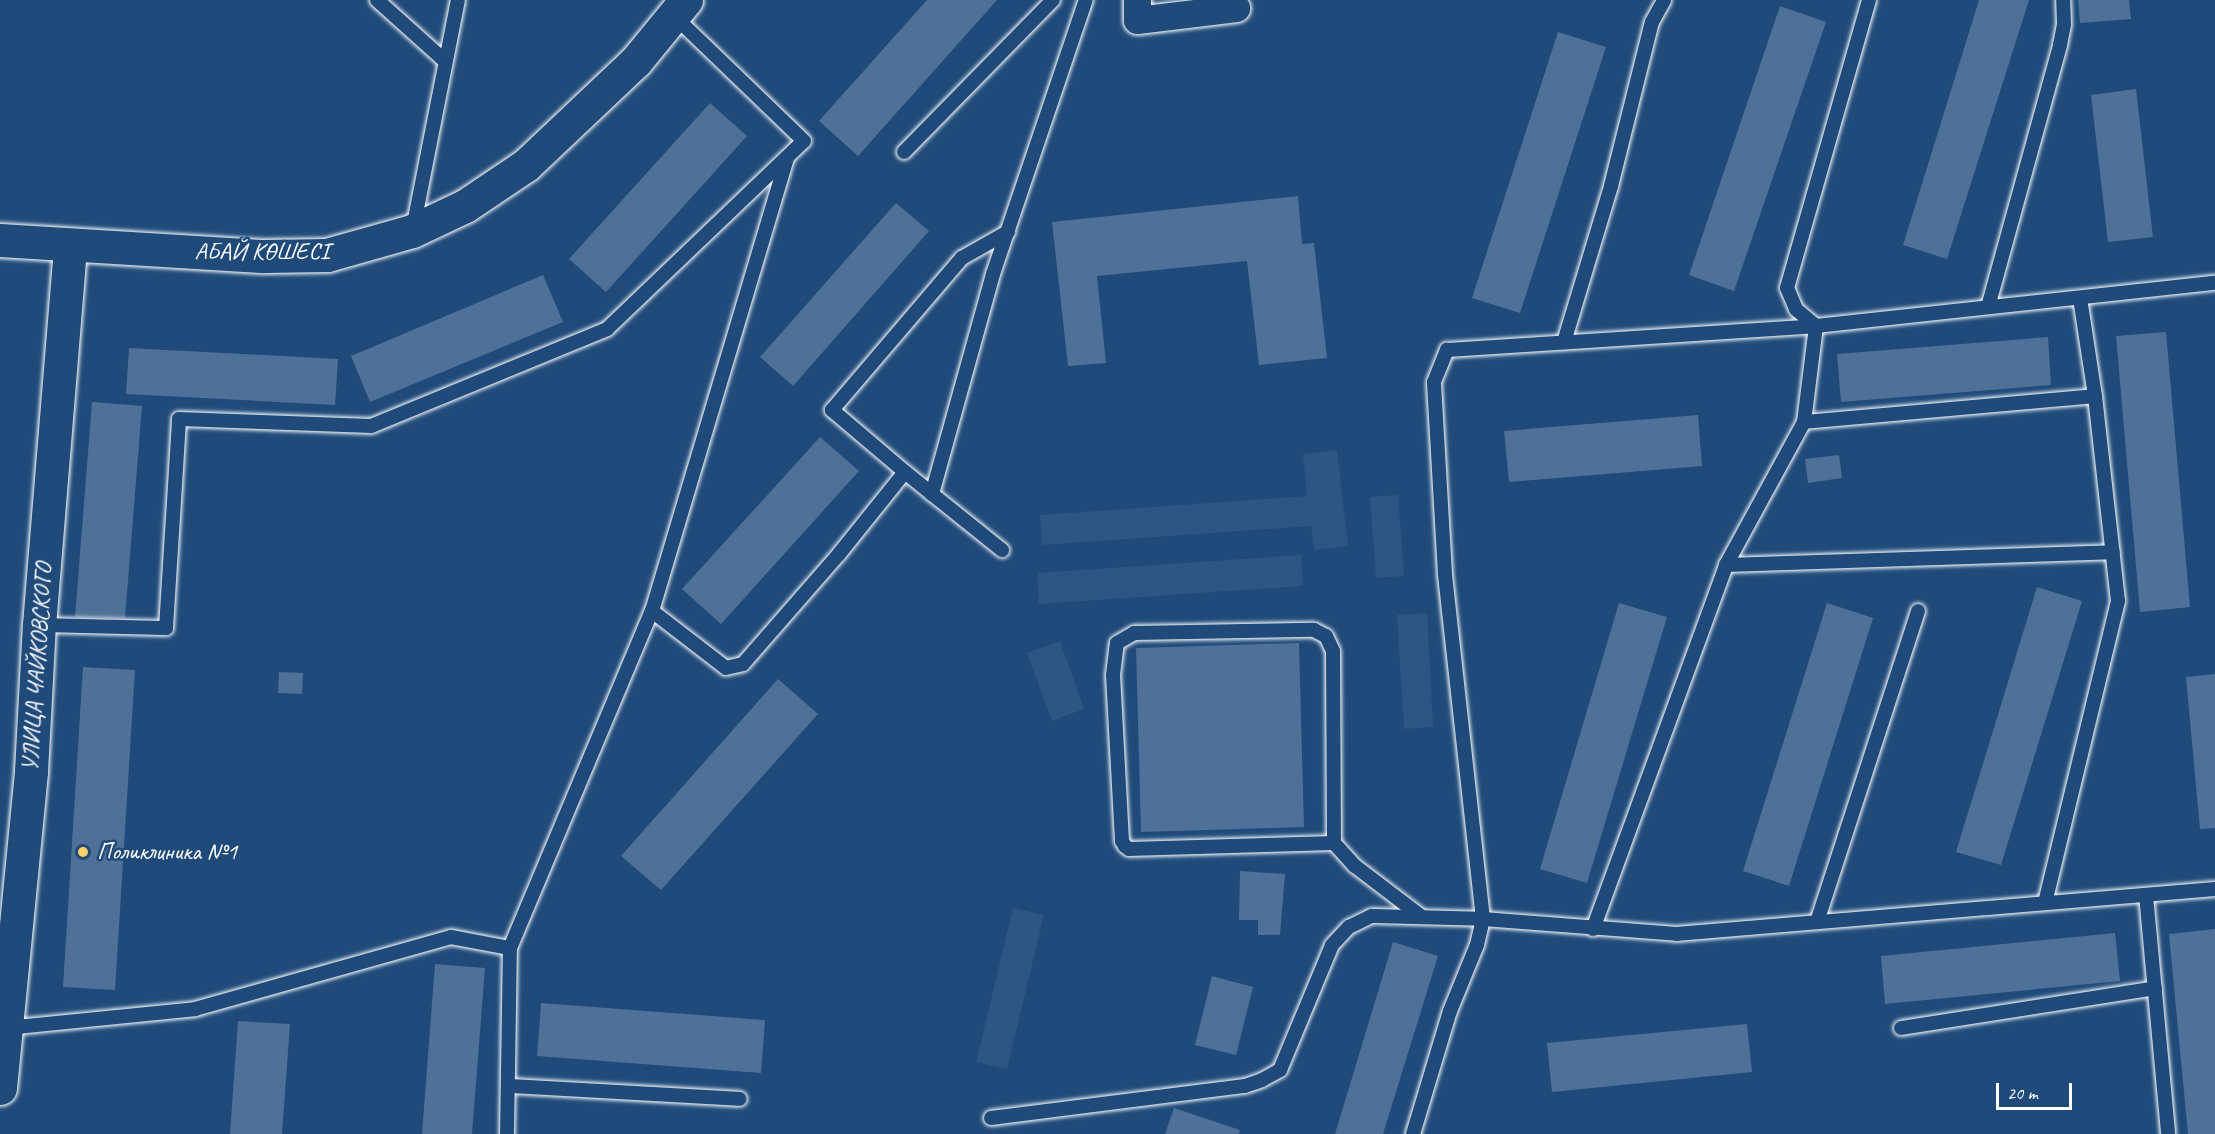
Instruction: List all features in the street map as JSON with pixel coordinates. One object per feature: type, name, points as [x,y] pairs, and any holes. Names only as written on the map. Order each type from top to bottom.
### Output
[{"type":"street","points":[[1137,0],[1137,20],[1236,8]]},
{"type":"street","name":"АБАЙ КӨШЕСІ","points":[[0,240],[265,256],[327,255],[412,231],[465,206],[525,165],[636,61],[680,8]]},
{"type":"street","name":"УЛИЦА ЧАЙКОВСКОГО","points":[[0,1088],[4,1028],[31,771],[39,626],[70,246]]},
{"type":"lane","points":[[377,0],[445,61]]},
{"type":"lane","points":[[412,231],[458,0]]},
{"type":"lane","points":[[904,152],[1053,0]]},
{"type":"lane","points":[[932,494],[1008,232],[1086,0]]},
{"type":"lane","points":[[1564,342],[1611,186],[1652,22],[1664,0]]},
{"type":"lane","points":[[1815,326],[1796,309],[1787,288],[1869,0]]},
{"type":"lane","points":[[1988,308],[2060,45],[2064,24],[2063,0]]},
{"type":"lane","points":[[39,626],[166,628],[179,419],[371,426],[607,329],[787,158],[804,141],[680,8]]},
{"type":"lane","points":[[507,1134],[510,948],[652,611],[787,158]]},
{"type":"lane","points":[[1002,550],[832,410],[962,258],[1008,232]]},
{"type":"lane","points":[[1413,1134],[1450,1011],[1477,945],[1483,920],[1445,574],[1434,382],[1447,350],[1815,326],[2215,284]]},
{"type":"lane","points":[[2044,903],[2118,601],[2095,396],[2080,297]]},
{"type":"lane","points":[[1593,929],[1726,565],[1804,422],[1815,326]]},
{"type":"lane","points":[[1804,422],[2095,396]]},
{"type":"lane","points":[[652,611],[726,668],[743,664],[839,554],[905,472]]},
{"type":"lane","points":[[1726,565],[2113,552]]},
{"type":"lane","points":[[1817,922],[1918,611]]},
{"type":"lane","points":[[1334,843],[1129,849],[1125,846],[1122,841],[1113,675],[1117,644],[1134,633],[1314,630],[1326,636],[1333,651],[1334,843],[1355,866],[1422,917]]},
{"type":"lane","points":[[991,1118],[1245,1086],[1262,1080],[1280,1070],[1332,945],[1350,927],[1372,916],[1483,920],[1676,934],[2215,889]]},
{"type":"lane","points":[[2146,895],[2168,1134]]},
{"type":"lane","points":[[4,1028],[195,1009],[451,937],[510,948]]},
{"type":"lane","points":[[1901,1028],[2155,988]]},
{"type":"lane","points":[[509,1086],[740,1099]]},
{"type":"shaded area","points":[[1337,450],[1348,546],[1314,550],[1311,526],[1042,545],[1040,515],[1307,496],[1303,454]]},
{"type":"shaded area","points":[[1398,495],[1404,576],[1376,578],[1370,497]]},
{"type":"shaded area","points":[[1301,555],[1303,586],[1039,604],[1037,573]]},
{"type":"shaded area","points":[[1427,613],[1433,727],[1404,729],[1397,615]]},
{"type":"shaded area","points":[[1060,641],[1084,709],[1052,721],[1027,653]]},
{"type":"shaded area","points":[[1013,908],[1044,915],[1007,1069],[976,1062]]},
{"type":"building","points":[[927,0],[997,0],[858,156],[819,121]]},
{"type":"building","points":[[1979,0],[2029,0],[1947,259],[1903,245]]},
{"type":"building","points":[[2078,0],[2129,0],[2131,19],[2080,23]]},
{"type":"building","points":[[1780,6],[1826,22],[1734,291],[1689,275]]},
{"type":"building","points":[[1558,32],[1606,47],[1520,313],[1472,298]]},
{"type":"building","points":[[2136,89],[2153,237],[2108,242],[2091,95]]},
{"type":"building","points":[[710,103],[747,136],[606,292],[569,259]]},
{"type":"building","points":[[1298,196],[1302,244],[1314,243],[1327,358],[1259,365],[1247,261],[1097,276],[1106,363],[1068,366],[1052,222]]},
{"type":"building","points":[[896,203],[929,231],[793,386],[760,357]]},
{"type":"building","points":[[543,275],[563,322],[370,402],[351,356]]},
{"type":"building","points":[[2166,332],[2190,607],[2140,612],[2116,336]]},
{"type":"building","points":[[2048,337],[2051,385],[1841,402],[1837,354]]},
{"type":"building","points":[[129,348],[338,359],[335,405],[126,394]]},
{"type":"building","points":[[92,402],[142,406],[125,618],[75,617]]},
{"type":"building","points":[[1698,415],[1702,466],[1509,482],[1504,431]]},
{"type":"building","points":[[820,437],[859,471],[721,624],[682,589]]},
{"type":"building","points":[[1839,455],[1842,478],[1808,483],[1805,459]]},
{"type":"building","points":[[2037,587],[2082,601],[2001,865],[1956,852]]},
{"type":"building","points":[[1619,603],[1667,617],[1587,883],[1540,869]]},
{"type":"building","points":[[1827,603],[1873,618],[1789,886],[1743,871]]},
{"type":"building","points":[[1299,643],[1304,827],[1141,832],[1136,648]]},
{"type":"building","points":[[83,667],[135,670],[115,990],[63,987]]},
{"type":"building","points":[[279,672],[303,673],[302,694],[278,693]]},
{"type":"building","points":[[2215,674],[2215,828],[2200,829],[2186,677]]},
{"type":"building","points":[[778,679],[818,714],[661,890],[621,856]]},
{"type":"building","points":[[1240,871],[1285,874],[1280,935],[1258,935],[1258,920],[1239,920]]},
{"type":"building","points":[[2215,929],[2215,1134],[2188,1134],[2169,934]]},
{"type":"building","points":[[2115,933],[2120,981],[1885,1004],[1881,956]]},
{"type":"building","points":[[1393,942],[1438,956],[1383,1134],[1335,1134]]},
{"type":"building","points":[[435,964],[485,968],[472,1134],[422,1134]]},
{"type":"building","points":[[1212,976],[1253,987],[1236,1055],[1195,1045]]},
{"type":"building","points":[[541,1003],[765,1020],[761,1073],[537,1056]]},
{"type":"building","points":[[238,1021],[290,1024],[282,1134],[230,1134]]},
{"type":"building","points":[[1747,1024],[1752,1072],[1552,1092],[1547,1043]]},
{"type":"building","points":[[1174,1108],[1240,1130],[1239,1134],[1165,1134]]},
{"type":"place","name":"Поликлиника №1","points":[[83,852]]}]
